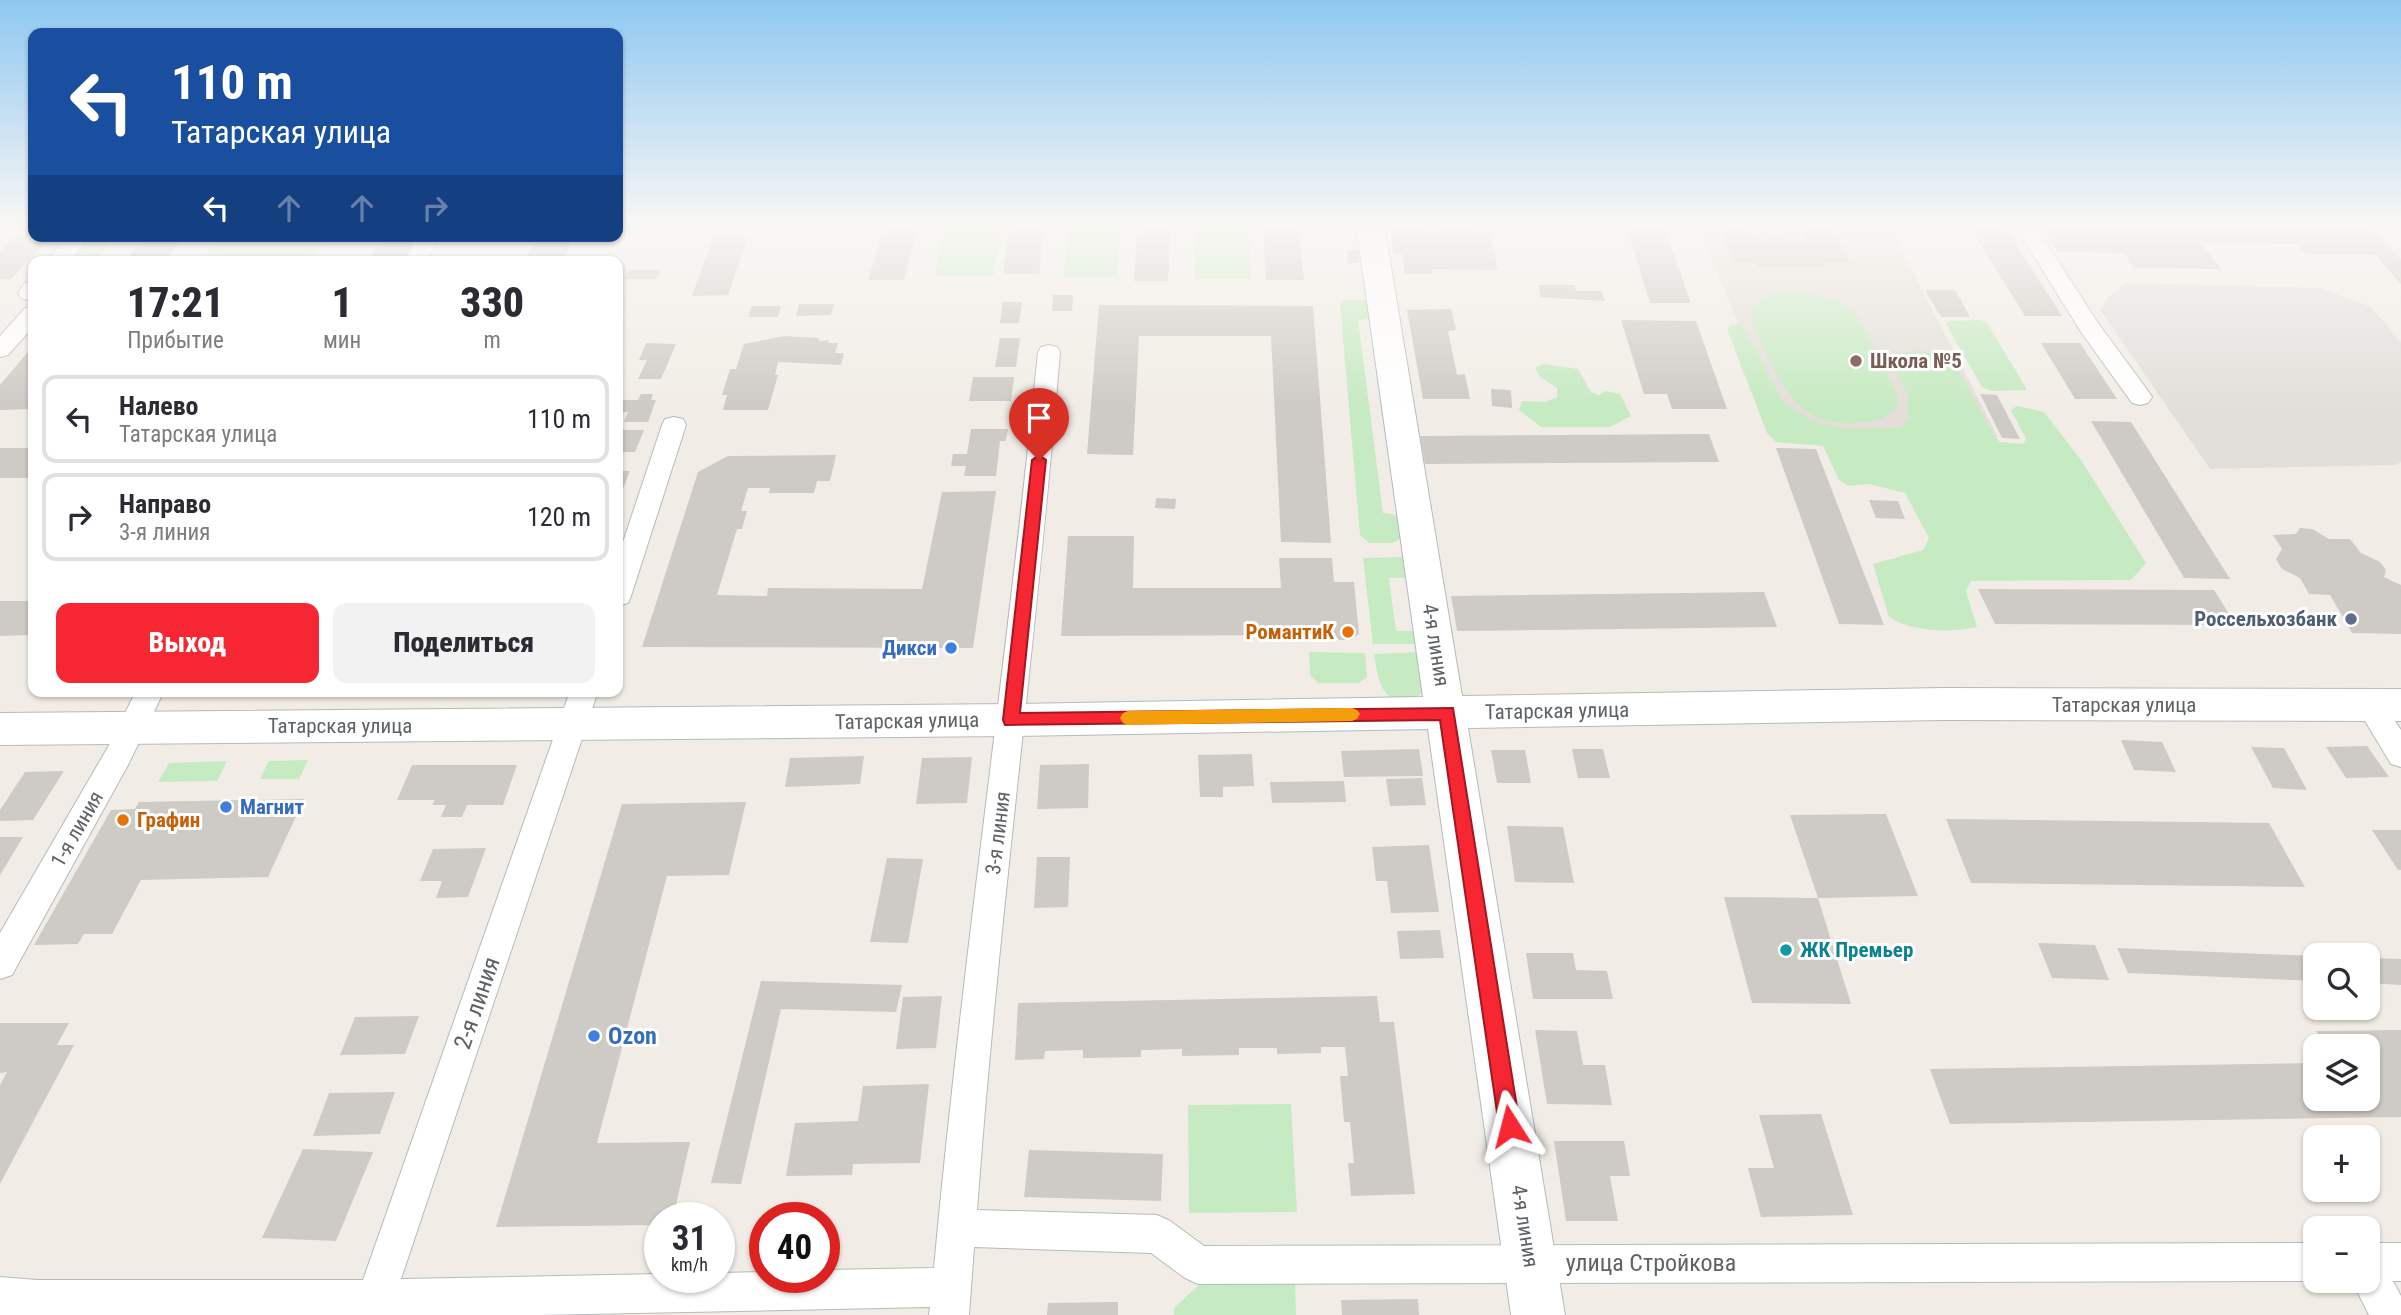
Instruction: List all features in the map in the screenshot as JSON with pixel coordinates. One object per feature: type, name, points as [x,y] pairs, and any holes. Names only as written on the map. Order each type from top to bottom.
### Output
[{"type":"street","name":"4-я линия","points":[[1380,285],[1538,1315]]},
{"type":"street","points":[[2063,285],[2089,327],[2140,397]]},
{"type":"street","points":[[0,351],[28,304]]},
{"type":"street","name":"3-я линия","points":[[951,1301],[969,1079],[1011,720],[1049,352]]},
{"type":"street","points":[[623,581],[674,425]]},
{"type":"street","name":"1-я линия","points":[[0,964],[147,697]]},
{"type":"street","name":"Татарская улица","points":[[0,729],[132,728],[578,708],[1011,720],[1944,704],[2386,706]]},
{"type":"street","points":[[2386,706],[2401,755]]},
{"type":"street","name":"2-я линия","points":[[373,1307],[578,708]]},
{"type":"street","name":"улица Стройкова","points":[[956,1228],[1157,1234],[1198,1265],[2303,1262]]},
{"type":"street","points":[[2380,1262],[2401,1262]]},
{"type":"street","points":[[2378,1293],[2390,1315]]},
{"type":"street","points":[[0,1296],[373,1307],[951,1301]]},
{"type":"shaded area","name":"Школа №5","points":[[1723,285],[1920,285],[1998,437],[1781,431]]},
{"type":"shaded area","points":[[2123,285],[2321,288],[2371,307],[2401,342],[2401,462],[2395,465],[2210,469],[2101,311],[2107,298]]},
{"type":"green space","points":[[1793,291],[1834,299],[1856,312],[1897,393],[1897,406],[1889,414],[1871,422],[1841,423],[1813,415],[1793,399],[1760,341],[1751,309],[1773,293]]},
{"type":"green space","points":[[1343,300],[1369,300],[1371,319],[1358,320],[1383,513],[1397,517],[1401,527],[1402,538],[1393,543],[1369,543],[1360,535],[1340,303]]},
{"type":"green space","points":[[1980,320],[1988,324],[2027,390],[1991,391],[1982,387],[1946,324],[1949,321]]},
{"type":"green space","points":[[1742,324],[1783,402],[1811,421],[1846,429],[1900,428],[1908,420],[1908,396],[1889,357],[1920,351],[1951,356],[1992,433],[2000,442],[2023,444],[2026,439],[2011,410],[2017,406],[2044,412],[2081,460],[2146,563],[2131,580],[1971,581],[1966,591],[1977,627],[1932,630],[1909,626],[1889,617],[1873,564],[1923,550],[1929,538],[1905,493],[1869,484],[1848,486],[1839,480],[1823,446],[1776,442],[1767,433],[1727,329],[1730,325]]},
{"type":"green space","points":[[1543,364],[1578,369],[1591,392],[1599,395],[1606,391],[1620,394],[1631,416],[1610,427],[1541,427],[1519,410],[1522,401],[1545,402],[1557,397],[1557,388],[1540,377],[1535,368]]},
{"type":"green space","points":[[1403,557],[1405,578],[1389,578],[1396,631],[1416,631],[1417,644],[1373,644],[1363,558]]},
{"type":"green space","points":[[1309,652],[1365,653],[1367,677],[1359,683],[1318,683],[1310,675]]},
{"type":"green space","points":[[1419,652],[1425,682],[1420,695],[1407,699],[1390,697],[1381,684],[1374,654]]},
{"type":"green space","points":[[308,760],[299,779],[260,779],[269,761]]},
{"type":"green space","points":[[227,761],[217,781],[158,782],[169,763]]},
{"type":"green space","points":[[1291,1104],[1297,1212],[1189,1213],[1188,1105]]},
{"type":"green space","points":[[1295,1281],[1296,1315],[1174,1315],[1174,1308],[1200,1284]]},
{"type":"building","points":[[696,285],[731,285],[728,295],[692,296]]},
{"type":"building","points":[[1538,285],[1574,285],[1576,291],[1602,291],[1605,301],[1541,297]]},
{"type":"building","points":[[1644,285],[1685,285],[1691,303],[1650,303]]},
{"type":"building","points":[[2006,285],[2042,285],[2062,316],[2025,316]]},
{"type":"building","points":[[1925,290],[1955,290],[1970,317],[1941,317]]},
{"type":"building","points":[[1053,295],[1073,295],[1072,311],[1052,311]]},
{"type":"building","points":[[1003,302],[1022,302],[1019,323],[1000,323]]},
{"type":"building","points":[[799,304],[834,304],[831,315],[796,316]]},
{"type":"building","points":[[1099,305],[1313,306],[1331,543],[1281,542],[1271,336],[1139,336],[1133,455],[1087,454]]},
{"type":"building","points":[[752,306],[781,306],[778,317],[748,317]]},
{"type":"building","points":[[1451,309],[1456,330],[1448,331],[1457,375],[1465,374],[1470,399],[1423,399],[1407,310]]},
{"type":"building","points":[[1621,320],[1696,321],[1727,409],[1672,409],[1667,394],[1644,394]]},
{"type":"building","points":[[784,336],[819,338],[819,341],[838,343],[835,353],[844,353],[841,365],[778,362],[775,375],[778,375],[768,410],[723,410],[727,395],[722,395],[730,369],[736,369],[744,344]]},
{"type":"building","points":[[1000,338],[1020,338],[1016,367],[995,367]]},
{"type":"building","points":[[646,343],[676,344],[661,379],[638,379],[647,360],[639,360]]},
{"type":"building","points":[[2041,343],[2080,343],[2117,399],[2075,399]]},
{"type":"building","points":[[28,352],[28,409],[0,410],[0,385]]},
{"type":"building","points":[[973,377],[1014,377],[1011,401],[969,401]]},
{"type":"building","points":[[1491,389],[1511,390],[1512,408],[1492,406]]},
{"type":"building","points":[[641,394],[653,394],[651,400],[656,400],[648,422],[624,422],[628,412],[623,412],[623,400],[638,400]]},
{"type":"building","points":[[1980,394],[1997,395],[2020,439],[2002,438]]},
{"type":"building","points":[[2091,421],[2131,422],[2230,579],[2184,578]]},
{"type":"building","points":[[971,429],[1008,429],[1006,441],[1000,441],[996,476],[964,476],[966,466],[951,466],[953,454],[967,454]]},
{"type":"building","points":[[623,430],[644,430],[635,452],[623,452]]},
{"type":"building","points":[[1709,434],[1719,462],[1425,464],[1420,436]]},
{"type":"building","points":[[0,448],[28,448],[28,478],[0,478]]},
{"type":"building","points":[[1776,448],[1816,449],[1884,625],[1839,624]]},
{"type":"building","points":[[836,455],[830,481],[817,481],[814,493],[769,493],[770,488],[748,488],[741,511],[747,511],[742,529],[737,529],[717,595],[767,596],[768,588],[922,589],[942,492],[996,491],[973,648],[642,647],[698,472],[728,456]]},
{"type":"building","points":[[623,471],[630,471],[623,488]]},
{"type":"building","points":[[1156,498],[1176,499],[1175,509],[1155,508]]},
{"type":"building","points":[[1869,500],[1898,501],[1905,519],[1876,518]]},
{"type":"building","points":[[2300,528],[2312,529],[2329,539],[2350,539],[2361,553],[2380,562],[2386,570],[2384,577],[2401,585],[2401,634],[2352,633],[2330,595],[2309,594],[2300,578],[2282,569],[2276,559],[2282,549],[2273,535],[2296,534]]},
{"type":"building","points":[[1068,536],[1134,536],[1133,588],[1281,588],[1279,558],[1332,558],[1334,582],[1354,582],[1359,634],[1351,640],[1340,640],[1331,635],[1061,636]]},
{"type":"building","points":[[1978,589],[2214,590],[2236,625],[1995,624]]},
{"type":"building","points":[[1764,592],[1777,627],[1457,631],[1451,596]]},
{"type":"building","points":[[0,601],[28,601],[28,635],[0,636]]},
{"type":"building","points":[[2121,740],[2162,742],[2176,772],[2134,770]]},
{"type":"building","points":[[2367,746],[2389,777],[2346,778],[2326,747]]},
{"type":"building","points":[[2251,747],[2284,748],[2307,790],[2273,788]]},
{"type":"building","points":[[1419,749],[1423,776],[1344,777],[1341,751]]},
{"type":"building","points":[[1572,749],[1603,749],[1610,778],[1578,778]]},
{"type":"building","points":[[1491,750],[1525,750],[1531,783],[1497,783]]},
{"type":"building","points":[[1252,754],[1254,786],[1223,787],[1223,797],[1200,797],[1198,755]]},
{"type":"building","points":[[864,756],[860,784],[785,787],[790,758]]},
{"type":"building","points":[[972,757],[967,803],[916,804],[922,758]]},
{"type":"building","points":[[1089,764],[1088,808],[1037,809],[1040,765]]},
{"type":"building","points":[[412,765],[517,765],[503,805],[467,805],[462,817],[441,817],[446,805],[432,805],[435,800],[397,800]]},
{"type":"building","points":[[64,771],[33,820],[0,821],[0,810],[25,772]]},
{"type":"building","points":[[1422,778],[1426,805],[1390,806],[1386,779]]},
{"type":"building","points":[[1344,781],[1346,802],[1272,803],[1270,782]]},
{"type":"building","points":[[304,799],[268,877],[141,880],[112,934],[84,934],[78,944],[34,945],[111,810],[135,809],[139,802]]},
{"type":"building","points":[[746,802],[729,875],[667,876],[597,1143],[690,1142],[677,1202],[644,1202],[644,1225],[496,1227],[622,804]]},
{"type":"building","name":"ЖК Премьер","points":[[1886,814],[1918,896],[1818,898],[1790,815]]},
{"type":"building","points":[[1946,819],[2269,823],[2305,887],[1971,883]]},
{"type":"building","points":[[1507,826],[1563,827],[1574,883],[1515,882]]},
{"type":"building","points":[[2372,830],[2401,830],[2401,870],[2398,870]]},
{"type":"building","points":[[0,837],[23,837],[0,875]]},
{"type":"building","points":[[1429,845],[1439,912],[1391,913],[1387,881],[1376,881],[1372,847]]},
{"type":"building","points":[[486,848],[468,897],[436,898],[442,881],[420,881],[433,849]]},
{"type":"building","points":[[1037,857],[1070,857],[1068,907],[1034,908]]},
{"type":"building","points":[[887,858],[923,859],[908,943],[870,942]]},
{"type":"building","name":"ЖК Премьер","points":[[1724,897],[1818,898],[1851,1004],[1752,1003]]},
{"type":"building","points":[[1440,930],[1444,958],[1400,959],[1397,931]]},
{"type":"building","points":[[2038,943],[2095,945],[2109,980],[2052,978]]},
{"type":"building","points":[[2117,948],[2303,956],[2303,980],[2128,973]]},
{"type":"building","points":[[1526,953],[1573,953],[1576,970],[1607,971],[1613,999],[1533,999]]},
{"type":"building","points":[[2380,958],[2401,959],[2401,985],[2380,984]]},
{"type":"building","points":[[761,981],[902,985],[896,1012],[781,1009],[741,1184],[711,1183]]},
{"type":"building","points":[[942,996],[936,1048],[896,1049],[903,997]]},
{"type":"building","points":[[1377,996],[1380,1022],[1394,1022],[1415,1194],[1351,1196],[1348,1163],[1354,1163],[1350,1122],[1344,1122],[1340,1076],[1348,1076],[1345,1047],[1321,1047],[1321,1053],[1277,1054],[1277,1048],[1239,1048],[1239,1055],[1182,1056],[1182,1049],[1141,1050],[1141,1057],[1083,1058],[1083,1050],[1045,1051],[1044,1059],[1015,1060],[1018,1003]]},
{"type":"building","points":[[419,1016],[405,1054],[340,1055],[355,1017]]},
{"type":"building","points":[[0,1023],[69,1023],[57,1045],[74,1045],[0,1184],[0,1085],[7,1072],[0,1073]]},
{"type":"building","points":[[1535,1030],[1577,1031],[1583,1065],[1605,1065],[1612,1105],[1547,1104]]},
{"type":"building","points":[[2401,1030],[2401,1117],[1950,1124],[1930,1069],[2303,1063],[2303,1111],[2380,1111],[2380,1034],[2318,1034],[2316,1031]]},
{"type":"building","points":[[929,1084],[920,1163],[853,1164],[852,1175],[786,1176],[795,1123],[858,1121],[863,1086]]},
{"type":"building","points":[[395,1092],[380,1134],[313,1136],[329,1093]]},
{"type":"building","points":[[1821,1114],[1853,1215],[1761,1217],[1748,1168],[1774,1168],[1759,1115]]},
{"type":"building","points":[[1554,1141],[1624,1141],[1630,1176],[1610,1176],[1618,1221],[1566,1221]]},
{"type":"building","points":[[303,1149],[373,1152],[336,1241],[262,1238]]},
{"type":"building","points":[[1029,1150],[1163,1154],[1161,1201],[1024,1197]]},
{"type":"building","points":[[1418,1299],[1419,1315],[1342,1315],[1341,1300]]},
{"type":"building","points":[[1118,1302],[1118,1315],[1047,1315],[1048,1303]]},
{"type":"slow traffic","points":[[1128,718],[1352,714]]},
{"type":"place","name":"Школа №5","points":[[1856,361]]},
{"type":"place","name":"Россельхозбанк","points":[[2351,619]]},
{"type":"place","name":"РомантиК","points":[[1348,632]]},
{"type":"place","name":"Дикси","points":[[951,648]]},
{"type":"place","name":"Магнит","points":[[226,807]]},
{"type":"place","name":"Графин","points":[[123,820]]},
{"type":"place","name":"ЖК Премьер","points":[[1786,950]]},
{"type":"place","name":"Ozon","points":[[594,1036]]},
{"type":"route","points":[[1039,460],[1011,720],[1447,713],[1510,1126]]}]
